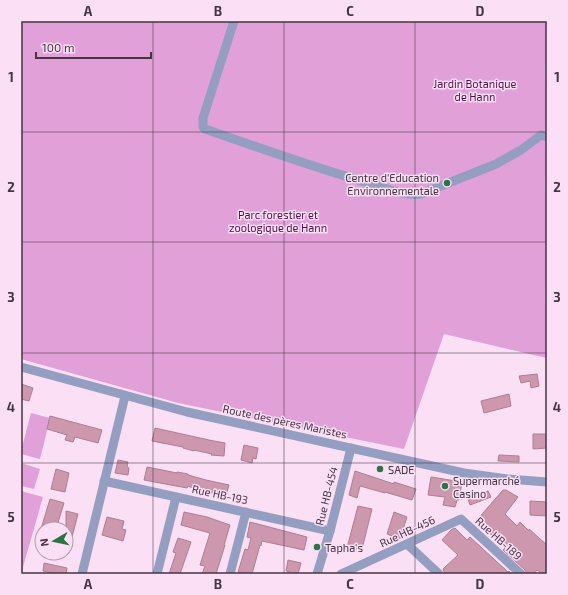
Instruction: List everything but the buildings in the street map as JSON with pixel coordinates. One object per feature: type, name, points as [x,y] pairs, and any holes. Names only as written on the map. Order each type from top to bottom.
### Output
[{"type":"street","points":[[234,21],[203,118],[203,127],[205,129],[348,177],[415,195],[421,194],[496,164],[521,150],[541,135],[547,137]]},
{"type":"street","name":"Route des pères Maristes","points":[[21,367],[187,412],[464,473],[507,479],[547,482]]},
{"type":"street","points":[[82,574],[125,396]]},
{"type":"street","name":"Rue HB-454","points":[[317,574],[351,448]]},
{"type":"street","name":"Rue HB-193","points":[[104,481],[330,530]]},
{"type":"street","points":[[157,574],[176,497]]},
{"type":"street","points":[[230,574],[246,512]]},
{"type":"street","name":"Rue HB-456","points":[[341,574],[354,572],[407,544],[461,519]]},
{"type":"street","name":"Rue HB-189","points":[[461,519],[521,574]]},
{"type":"street","points":[[407,544],[439,574]]},
{"type":"green space","name":"Parc forestier et zoologique de Hann","points":[[21,21],[547,21],[547,358],[444,334],[404,449],[178,403],[21,359]]},
{"type":"green space","points":[[31,413],[50,418],[40,459],[21,454]]},
{"type":"green space","points":[[21,463],[40,469],[34,489],[21,486]]},
{"type":"green space","points":[[21,491],[43,497],[36,521],[34,521],[34,528],[21,574]]},
{"type":"place","name":"Centre d'Education Environnementale","points":[[447,183]]},
{"type":"place","name":"SADE","points":[[380,469]]},
{"type":"place","name":"Supermarché Casino","points":[[445,486]]},
{"type":"place","name":"Tapha's","points":[[317,547]]},
{"type":"park label","name":"Jardin Botanique de Hann","points":[[475,89]]}]
